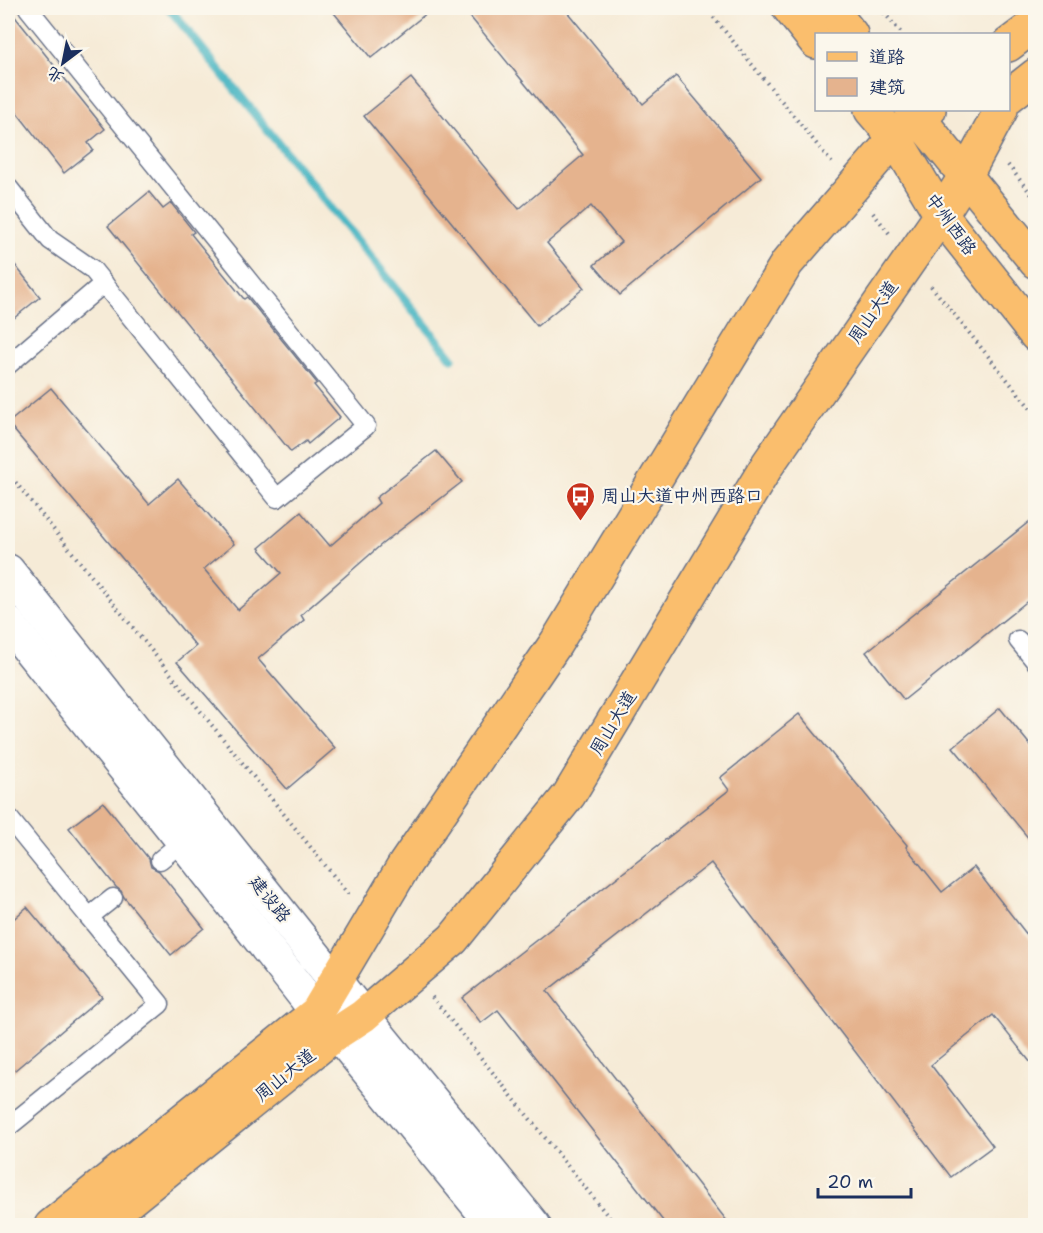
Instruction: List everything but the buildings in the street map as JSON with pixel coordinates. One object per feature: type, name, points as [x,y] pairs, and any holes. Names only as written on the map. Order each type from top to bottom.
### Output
[{"type":"main road","points":[[789,8],[815,41]]},
{"type":"main road","points":[[830,8],[850,33]]},
{"type":"main road","points":[[1010,43],[1035,24]]},
{"type":"main road","points":[[1010,95],[1035,75]]},
{"type":"main road","name":"中州西路","points":[[876,111],[914,119],[966,175],[1035,262]]},
{"type":"main road","name":"周山大道","points":[[51,1226],[339,1021],[413,974],[453,939],[569,795],[768,464],[941,215],[966,175],[1000,111]]},
{"type":"main road","points":[[335,980],[405,864],[556,643],[787,263],[914,119]]},
{"type":"main road","name":"中州西路","points":[[914,119],[941,215],[1035,335]]},
{"type":"main road","name":"周山大道","points":[[98,1226],[339,1021]]},
{"type":"street","name":"建设路","points":[[8,572],[335,980],[339,1021],[495,1226]]},
{"type":"street","name":"建设路","points":[[8,623],[171,850],[339,1021],[534,1226]]},
{"type":"lane","points":[[8,187],[50,240],[92,269],[277,498],[366,426],[28,8]]},
{"type":"lane","points":[[8,365],[104,284]]},
{"type":"lane","points":[[1018,640],[1035,662]]},
{"type":"lane","points":[[8,817],[160,1004],[8,1126]]},
{"type":"lane","points":[[171,850],[208,821]]},
{"type":"lane","points":[[89,917],[113,898]]},
{"type":"path","points":[[880,8],[901,33]]},
{"type":"path","points":[[8,473],[370,921]]},
{"type":"path","points":[[413,974],[616,1226]]},
{"type":"waterway","points":[[169,8],[452,358]]},
{"type":"place","name":"周山大道中州西路口","points":[[580,522]]}]
